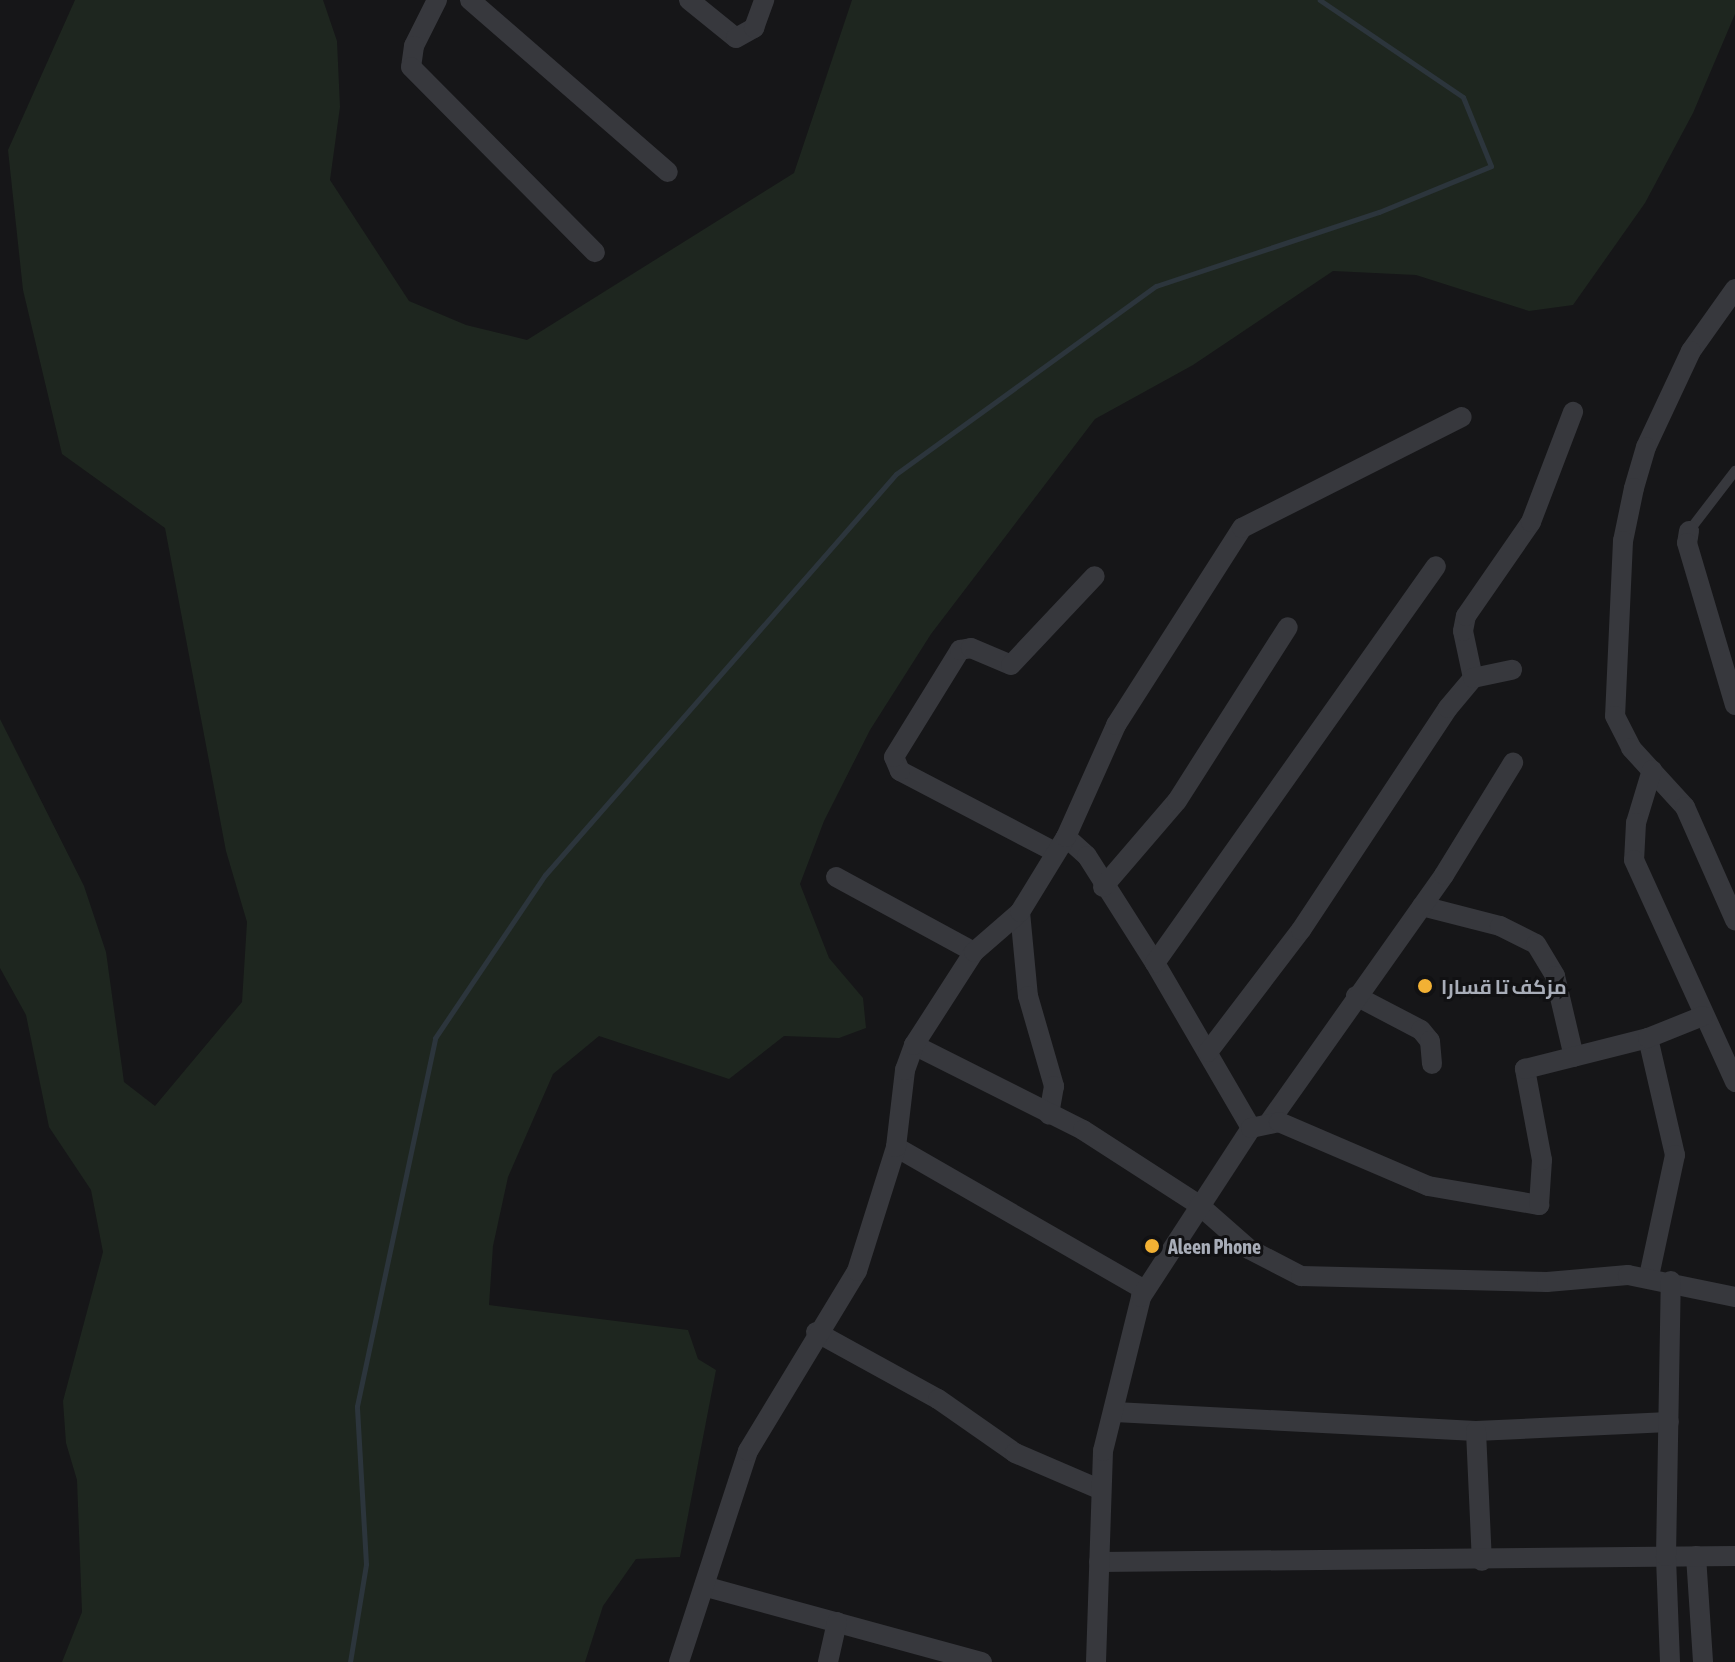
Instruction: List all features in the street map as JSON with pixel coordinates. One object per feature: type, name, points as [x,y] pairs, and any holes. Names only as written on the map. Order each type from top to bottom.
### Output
[{"type":"street","points":[[437,0],[414,46],[411,67],[595,252]]},
{"type":"street","points":[[470,0],[668,172]]},
{"type":"street","points":[[689,0],[736,38],[754,28],[764,0]]},
{"type":"street","points":[[1735,289],[1691,351],[1659,417],[1627,515],[1616,725],[1685,807],[1735,920]]},
{"type":"street","points":[[1473,678],[1463,631],[1466,616],[1531,522],[1573,412]]},
{"type":"street","points":[[679,1662],[707,1587],[748,1451],[816,1332],[857,1271],[896,1147],[905,1070],[914,1045],[974,952],[1020,912],[1060,844],[1116,725],[1242,528],[1462,417]]},
{"type":"street","points":[[1689,531],[1687,543],[1735,705]]},
{"type":"street","points":[[1155,963],[1436,566]]},
{"type":"street","points":[[1095,576],[1011,665],[971,648],[960,650],[894,757],[900,771],[1087,856],[1103,887],[1155,963],[1208,1052],[1260,1124],[1428,1186],[1539,1205],[1542,1160],[1525,1069],[1648,1038],[1703,1016]]},
{"type":"street","points":[[1103,887],[1177,801],[1288,627]]},
{"type":"street","points":[[1208,1052],[1301,930],[1473,678],[1512,670]]},
{"type":"street","points":[[1096,1662],[1099,1489],[1145,1290],[1199,1205],[1422,906],[1513,763]]},
{"type":"street","points":[[1652,770],[1636,823],[1634,860],[1735,1082]]},
{"type":"street","points":[[836,877],[974,952]]},
{"type":"street","points":[[1422,906],[1500,926],[1536,944],[1555,976],[1574,1057]]},
{"type":"street","points":[[1020,912],[1028,996],[1054,1086],[1049,1115]]},
{"type":"street","points":[[1356,996],[1421,1030],[1430,1041],[1432,1064]]},
{"type":"street","points":[[1648,1038],[1675,1155],[1649,1276]]},
{"type":"street","points":[[914,1045],[1083,1130],[1199,1205],[1249,1249],[1301,1276],[1533,1282],[1649,1276],[1734,1292]]},
{"type":"street","points":[[896,1147],[1145,1290]]},
{"type":"street","points":[[1670,1662],[1666,1556],[1671,1281]]},
{"type":"street","points":[[816,1332],[938,1399],[1015,1453],[1099,1489]]},
{"type":"street","points":[[1115,1412],[1476,1431],[1669,1422]]},
{"type":"street","points":[[1476,1431],[1482,1561]]},
{"type":"street","points":[[1696,1556],[1703,1662]]},
{"type":"street","points":[[1099,1562],[1482,1561],[1735,1556]]},
{"type":"street","points":[[707,1587],[957,1659],[982,1662]]},
{"type":"street","points":[[828,1662],[837,1622]]},
{"type":"lane","points":[[1689,531],[1735,471]]},
{"type":"shaded area","points":[[75,0],[323,0],[337,41],[340,107],[330,180],[409,301],[466,325],[527,340],[794,173],[852,0],[1735,0],[1735,14],[1693,113],[1645,203],[1573,305],[1529,311],[1416,275],[1333,271],[1193,365],[1095,419],[931,634],[870,730],[824,821],[800,884],[829,958],[863,998],[866,1028],[839,1038],[784,1036],[729,1079],[599,1036],[553,1074],[508,1177],[493,1246],[489,1305],[688,1330],[698,1359],[716,1370],[680,1557],[636,1559],[603,1606],[585,1662],[62,1662],[82,1612],[77,1480],[66,1443],[63,1401],[103,1252],[91,1190],[49,1127],[26,1015],[0,968],[0,719],[84,886],[106,952],[124,1082],[155,1106],[242,1002],[247,922],[226,851],[165,528],[62,454],[23,290],[8,150]]},
{"type":"waterway","points":[[350,1662],[366,1564],[357,1406],[435,1038],[545,875],[896,474],[1156,286],[1379,212],[1491,166],[1463,97],[1320,0]]},
{"type":"place","name":"مزكف تا قسارا","points":[[1425,986]]},
{"type":"place","name":"Aleen Phone","points":[[1152,1246]]}]
